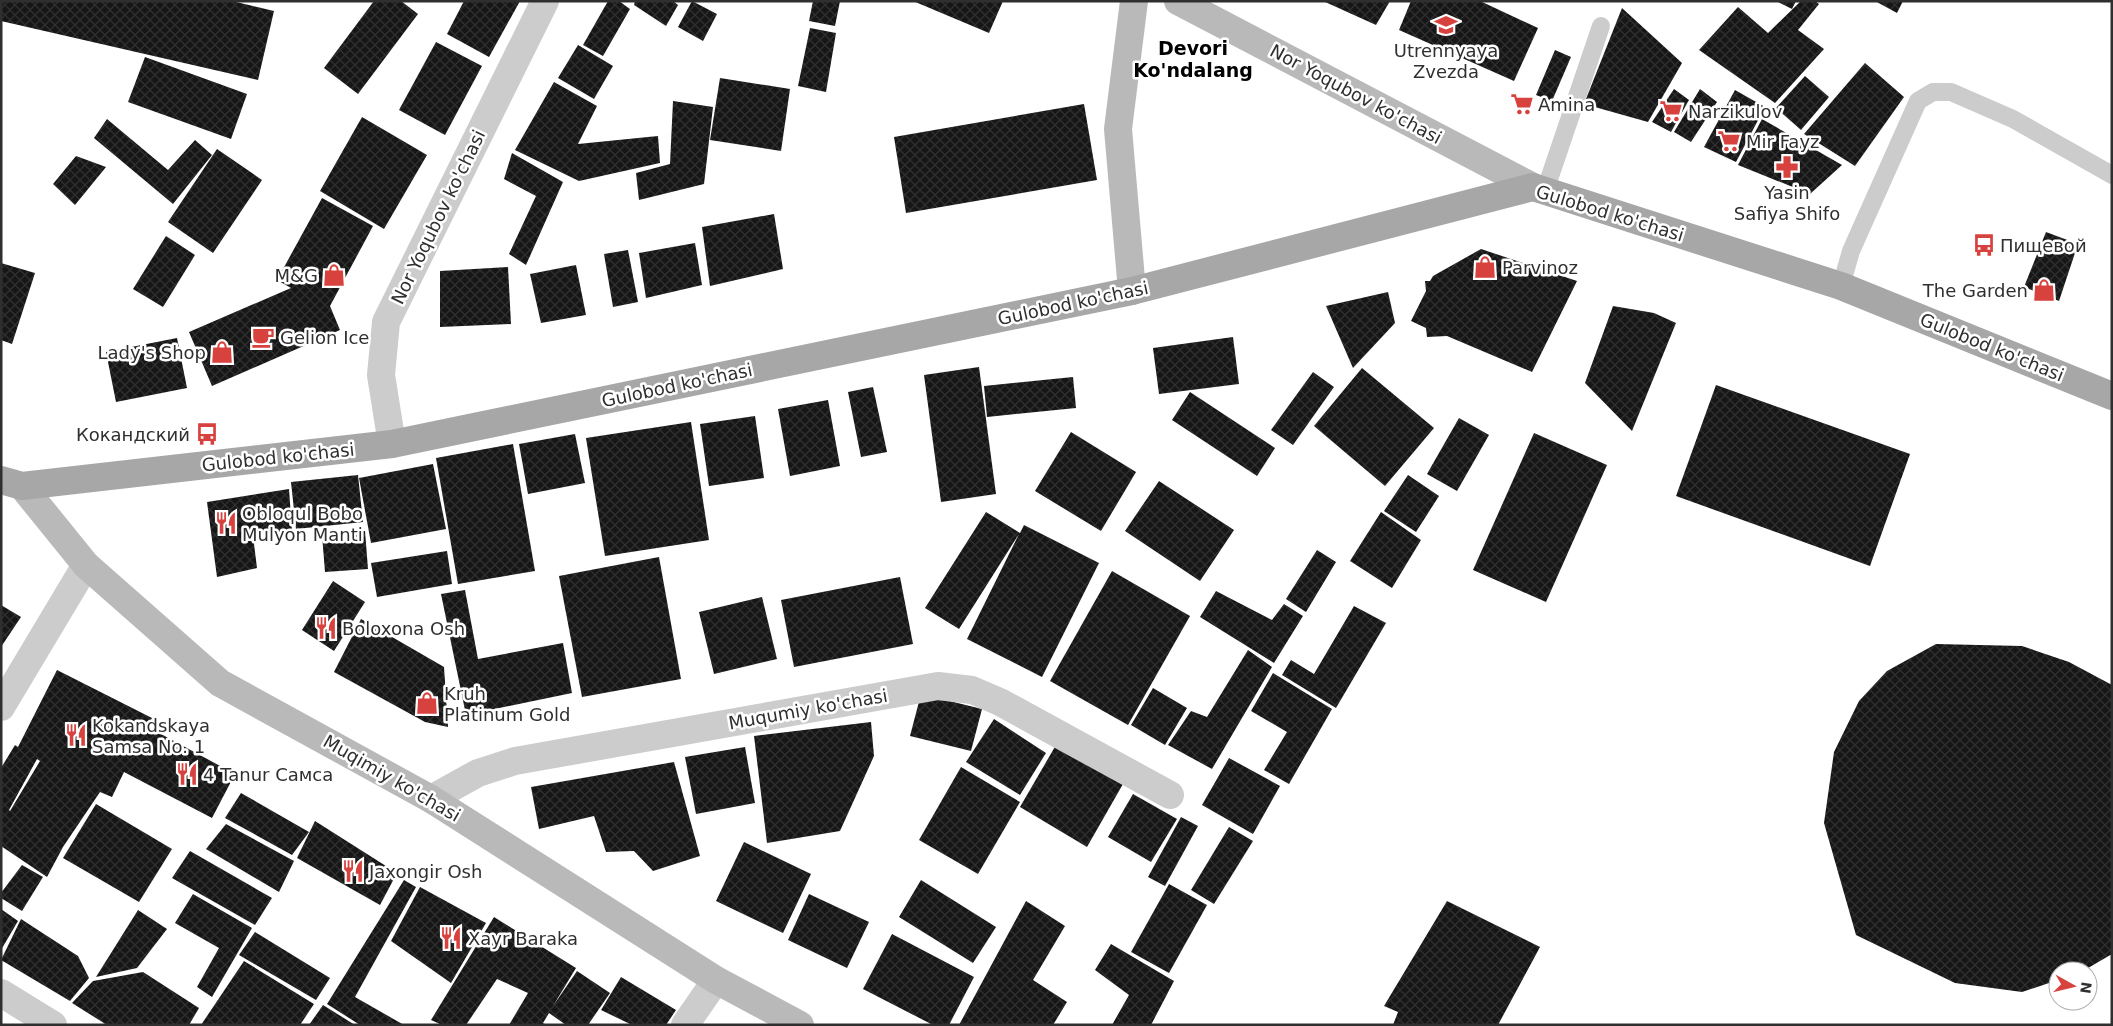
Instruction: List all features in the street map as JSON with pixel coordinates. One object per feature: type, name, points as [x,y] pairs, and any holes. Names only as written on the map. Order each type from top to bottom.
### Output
[{"type":"main road","points":[[1132,291],[1118,129],[1134,1]]},
{"type":"main road","name":"Nor Yoqubov ko'chasi","points":[[1178,1],[1539,189]]},
{"type":"main road","name":"Gulobod ko'chasi","points":[[12,483],[392,444],[1132,291],[1539,189],[1841,286],[2112,396]]},
{"type":"main road","name":"Muqimiy ko'chasi","points":[[12,483],[86,565],[220,683],[431,799],[716,980],[800,1025]]},
{"type":"street","name":"Nor Yoqubov ko'chasi","points":[[392,444],[381,375],[386,322],[545,1]]},
{"type":"street","points":[[1,707],[86,565]]},
{"type":"street","name":"Muqumiy ko'chasi","points":[[431,799],[478,773],[515,761],[938,686],[972,690],[1000,702],[1170,794]]},
{"type":"street","points":[[685,1025],[716,980]]},
{"type":"street","points":[[1,993],[53,1025]]},
{"type":"lane","points":[[1539,189],[1601,26]]},
{"type":"lane","points":[[1841,286],[1851,251],[1918,101],[1933,92],[1950,92],[2013,118],[2112,175]]},
{"type":"building","points":[[1,1],[232,1],[274,11],[258,80],[1,21]]},
{"type":"building","points":[[374,1],[401,1],[418,14],[358,94],[324,68]]},
{"type":"building","points":[[464,1],[520,1],[489,57],[447,34]]},
{"type":"building","points":[[608,1],[619,1],[630,9],[603,56],[583,45]]},
{"type":"building","points":[[635,1],[673,1],[678,5],[666,26],[634,5]]},
{"type":"building","points":[[692,1],[717,14],[703,41],[678,27]]},
{"type":"building","points":[[813,1],[840,1],[835,26],[809,21]]},
{"type":"building","points":[[913,1],[1003,1],[989,33]]},
{"type":"building","points":[[1323,1],[1390,1],[1376,25]]},
{"type":"building","points":[[1411,1],[1480,1],[1538,28],[1514,81],[1399,30]]},
{"type":"building","points":[[1776,1],[1796,1],[1792,9]]},
{"type":"building","points":[[1801,1],[1815,1],[1819,4],[1798,30],[1824,49],[1775,103],[1699,50],[1738,7],[1768,33]]},
{"type":"building","points":[[1875,1],[1903,1],[1897,13]]},
{"type":"building","points":[[1622,8],[1682,63],[1648,122],[1584,104]]},
{"type":"building","points":[[810,28],[836,33],[826,92],[798,86]]},
{"type":"building","points":[[436,42],[482,66],[445,135],[399,110]]},
{"type":"building","points":[[578,45],[613,66],[594,99],[558,78]]},
{"type":"building","points":[[1555,50],[1571,57],[1552,101],[1536,95]]},
{"type":"building","points":[[145,57],[247,94],[231,139],[128,102]]},
{"type":"building","points":[[1865,63],[1904,97],[1855,166],[1804,134]]},
{"type":"building","points":[[1805,76],[1829,97],[1801,130],[1776,108]]},
{"type":"building","points":[[720,78],[790,89],[781,151],[710,140]]},
{"type":"building","points":[[554,82],[597,106],[578,144],[658,136],[660,163],[579,181],[515,150]]},
{"type":"building","points":[[1674,89],[1689,100],[1671,132],[1652,122]]},
{"type":"building","points":[[1700,89],[1717,102],[1691,142],[1674,132]]},
{"type":"building","points":[[1735,90],[1765,107],[1736,162],[1704,147]]},
{"type":"building","points":[[673,101],[713,107],[704,184],[639,200],[636,173],[670,164]]},
{"type":"building","points":[[1084,104],[1097,180],[906,213],[894,137]]},
{"type":"building","points":[[362,117],[427,155],[384,229],[320,191]]},
{"type":"building","points":[[107,119],[168,170],[195,140],[212,155],[173,204],[94,138]]},
{"type":"building","points":[[1762,119],[1842,165],[1810,194],[1738,165]]},
{"type":"building","points":[[217,149],[262,180],[213,253],[168,222]]},
{"type":"building","points":[[512,153],[563,182],[526,265],[509,254],[536,196],[504,179]]},
{"type":"building","points":[[76,156],[106,167],[75,205],[53,184]]},
{"type":"building","points":[[322,198],[373,226],[330,306],[340,330],[212,386],[189,332],[291,288],[277,280]]},
{"type":"building","points":[[774,214],[783,269],[710,286],[702,227]]},
{"type":"building","points":[[2046,232],[2078,244],[2059,301],[2024,287]]},
{"type":"building","points":[[166,236],[195,255],[163,307],[133,289]]},
{"type":"building","points":[[695,243],[702,285],[646,298],[639,253]]},
{"type":"building","points":[[1481,249],[1577,281],[1532,372],[1447,336],[1427,337],[1426,328],[1411,321],[1426,291],[1425,281],[1430,281],[1433,276]]},
{"type":"building","points":[[628,250],[638,302],[613,307],[604,254]]},
{"type":"building","points":[[1,263],[35,273],[12,344],[1,340]]},
{"type":"building","points":[[576,265],[586,315],[541,323],[530,274]]},
{"type":"building","points":[[508,267],[511,324],[440,327],[440,271]]},
{"type":"building","points":[[1388,292],[1395,323],[1353,368],[1326,306]]},
{"type":"building","points":[[1613,306],[1654,313],[1676,323],[1632,431],[1585,383]]},
{"type":"building","points":[[1233,337],[1239,384],[1159,394],[1153,348]]},
{"type":"building","points":[[177,338],[187,388],[116,402],[106,352]]},
{"type":"building","points":[[979,367],[996,494],[941,502],[924,375]]},
{"type":"building","points":[[1362,368],[1434,428],[1385,486],[1314,426]]},
{"type":"building","points":[[1313,372],[1334,387],[1293,445],[1271,430]]},
{"type":"building","points":[[1073,377],[1076,408],[987,417],[984,386]]},
{"type":"building","points":[[1716,385],[1910,454],[1870,566],[1676,496]]},
{"type":"building","points":[[873,387],[887,452],[861,457],[848,392]]},
{"type":"building","points":[[1190,392],[1275,448],[1257,476],[1172,420]]},
{"type":"building","points":[[828,400],[840,466],[790,476],[778,409]]},
{"type":"building","points":[[755,416],[764,478],[709,486],[700,424]]},
{"type":"building","points":[[1459,418],[1489,435],[1457,491],[1427,474]]},
{"type":"building","points":[[691,422],[709,540],[605,556],[586,438]]},
{"type":"building","points":[[1071,432],[1136,472],[1101,531],[1035,491]]},
{"type":"building","points":[[1534,433],[1607,465],[1546,602],[1473,570]]},
{"type":"building","points":[[575,434],[585,483],[528,494],[519,444]]},
{"type":"building","points":[[513,444],[535,571],[458,584],[436,458]]},
{"type":"building","points":[[433,464],[446,529],[371,543],[359,478]]},
{"type":"building","points":[[358,475],[363,522],[296,529],[291,482]]},
{"type":"building","points":[[1408,475],[1439,496],[1416,532],[1384,511]]},
{"type":"building","points":[[1159,481],[1234,530],[1200,581],[1125,531]]},
{"type":"building","points":[[289,489],[292,531],[253,536],[257,568],[217,577],[207,502]]},
{"type":"building","points":[[986,512],[1020,533],[1024,525],[1099,563],[1042,677],[967,639],[1019,534],[959,629],[925,608]]},
{"type":"building","points":[[1381,512],[1421,540],[1392,588],[1350,561]]},
{"type":"building","points":[[365,531],[368,569],[325,572],[322,535]]},
{"type":"building","points":[[1317,550],[1336,562],[1306,612],[1286,599]]},
{"type":"building","points":[[447,551],[452,584],[377,597],[371,563]]},
{"type":"building","points":[[659,557],[681,679],[582,697],[559,576]]},
{"type":"building","points":[[1112,571],[1190,616],[1128,725],[1050,681]]},
{"type":"building","points":[[900,577],[913,644],[794,667],[781,600]]},
{"type":"building","points":[[333,581],[365,602],[334,651],[302,630]]},
{"type":"building","points":[[465,590],[478,659],[563,643],[572,693],[466,715],[441,594]]},
{"type":"building","points":[[1216,591],[1272,620],[1284,604],[1303,616],[1274,663],[1200,617]]},
{"type":"building","points":[[762,597],[777,659],[714,674],[699,612]]},
{"type":"building","points":[[1,605],[21,617],[1,647]]},
{"type":"building","points":[[1354,606],[1386,623],[1336,708],[1282,675],[1291,660],[1314,674]]},
{"type":"building","points":[[361,619],[444,667],[448,727],[425,722],[334,672]]},
{"type":"building","points":[[1936,644],[2022,646],[2069,662],[2112,685],[2112,954],[2098,962],[2048,961],[2048,983],[2022,992],[1955,983],[1856,935],[1824,823],[1834,752],[1859,701],[1887,671]]},
{"type":"building","points":[[1248,650],[1272,667],[1212,769],[1168,745],[1191,711],[1207,717]]},
{"type":"building","points":[[57,670],[152,718],[148,727],[235,774],[212,818],[124,772],[112,797],[100,792],[63,847],[47,877],[1,846],[1,768],[15,745],[18,747]],"holes":[[[37,759],[40,761],[10,811]]]},
{"type":"building","points":[[1273,673],[1332,709],[1289,784],[1264,770],[1287,732],[1251,711]]},
{"type":"building","points":[[1153,688],[1187,708],[1165,745],[1131,725]]},
{"type":"building","points":[[921,694],[982,709],[971,751],[910,736]]},
{"type":"building","points":[[994,719],[1046,753],[1020,795],[966,762]]},
{"type":"building","points":[[871,722],[874,756],[840,831],[767,843],[754,736]]},
{"type":"building","points":[[1056,745],[1123,784],[1087,847],[1020,807]]},
{"type":"building","points":[[745,747],[755,803],[696,814],[685,757]]},
{"type":"building","points":[[1229,758],[1280,786],[1253,834],[1202,805]]},
{"type":"building","points":[[674,762],[700,856],[653,871],[634,851],[606,852],[594,816],[539,829],[531,787]]},
{"type":"building","points":[[961,767],[1020,802],[978,874],[919,840]]},
{"type":"building","points":[[241,793],[309,832],[292,855],[225,818]]},
{"type":"building","points":[[1133,794],[1177,819],[1151,862],[1108,837]]},
{"type":"building","points":[[96,804],[172,849],[139,902],[63,858]]},
{"type":"building","points":[[1181,817],[1198,826],[1165,886],[1148,877]]},
{"type":"building","points":[[315,821],[397,873],[380,905],[297,858]]},
{"type":"building","points":[[226,824],[294,861],[279,892],[206,849]]},
{"type":"building","points":[[1229,827],[1253,841],[1214,904],[1191,890]]},
{"type":"building","points":[[744,842],[811,874],[783,933],[716,901]]},
{"type":"building","points":[[190,851],[272,898],[255,925],[172,878]]},
{"type":"building","points":[[22,865],[43,877],[22,911],[1,898],[1,893]]},
{"type":"building","points":[[404,880],[416,887],[355,997],[404,1025],[360,1025],[327,1004]]},
{"type":"building","points":[[921,880],[996,927],[973,963],[899,917]]},
{"type":"building","points":[[1169,884],[1207,905],[1169,973],[1131,952]]},
{"type":"building","points":[[420,887],[486,923],[451,983],[391,941]]},
{"type":"building","points":[[193,894],[252,928],[212,997],[197,987],[219,948],[175,923]]},
{"type":"building","points":[[809,894],[869,922],[847,968],[788,940]]},
{"type":"building","points":[[1026,901],[1065,926],[1033,980],[1067,1002],[1053,1025],[959,1025]]},
{"type":"building","points":[[1447,901],[1540,947],[1498,1025],[1393,1025],[1398,1012],[1384,1006]]},
{"type":"building","points":[[1,909],[18,921],[1,950]]},
{"type":"building","points":[[138,910],[167,929],[137,968],[96,977]]},
{"type":"building","points":[[494,917],[576,968],[553,1006],[577,971],[610,993],[588,1025],[566,1025],[549,1013],[543,1023],[546,1025],[509,1025],[528,993],[497,979],[466,1025],[442,1025],[431,1020]]},
{"type":"building","points":[[21,919],[78,956],[89,978],[70,1001],[1,960]]},
{"type":"building","points":[[255,932],[330,978],[316,1000],[239,955]]},
{"type":"building","points":[[892,934],[974,977],[949,1025],[933,1025],[863,989]]},
{"type":"building","points":[[1111,944],[1174,981],[1151,1025],[1112,1025],[1129,995],[1095,970]]},
{"type":"building","points":[[244,961],[314,1004],[300,1025],[201,1025]]},
{"type":"building","points":[[143,972],[199,1008],[189,1025],[107,1025],[72,1003],[93,981]]},
{"type":"building","points":[[621,977],[676,1010],[666,1025],[632,1025],[601,1010]]},
{"type":"building","points":[[323,1005],[355,1025],[309,1025]]},
{"type":"place","name":"Utrennyaya Zvezda","points":[[1446,25]]},
{"type":"place","name":"Amina","points":[[1522,104]]},
{"type":"place","name":"Narzikulov","points":[[1671,111]]},
{"type":"place","name":"Mir Fayz","points":[[1729,141]]},
{"type":"place","name":"Yasin Safiya Shifo","points":[[1787,167]]},
{"type":"place","name":"Пищевой","points":[[1984,245]]},
{"type":"place","name":"Parvinoz","points":[[1485,267]]},
{"type":"place","name":"M&G","points":[[334,275]]},
{"type":"place","name":"The Garden","points":[[2044,290]]},
{"type":"place","name":"Gelion Ice","points":[[263,337]]},
{"type":"place","name":"Lady's Shop","points":[[222,352]]},
{"type":"place","name":"Кокандский","points":[[207,434]]},
{"type":"place","name":"Obloqul Bobo Mulyon Manti","points":[[226,523]]},
{"type":"place","name":"Boloxona Osh","points":[[326,628]]},
{"type":"place","name":"Kruh Platinum Gold","points":[[427,703]]},
{"type":"place","name":"Kokandskaya Samsa No. 1","points":[[76,735]]},
{"type":"place","name":"4 Tanur Самса","points":[[187,774]]},
{"type":"place","name":"Jaxongir Osh","points":[[353,871]]},
{"type":"place","name":"Xayr Baraka","points":[[451,938]]},
{"type":"district","name":"Devori Ko'ndalang","points":[[1193,59]]}]
